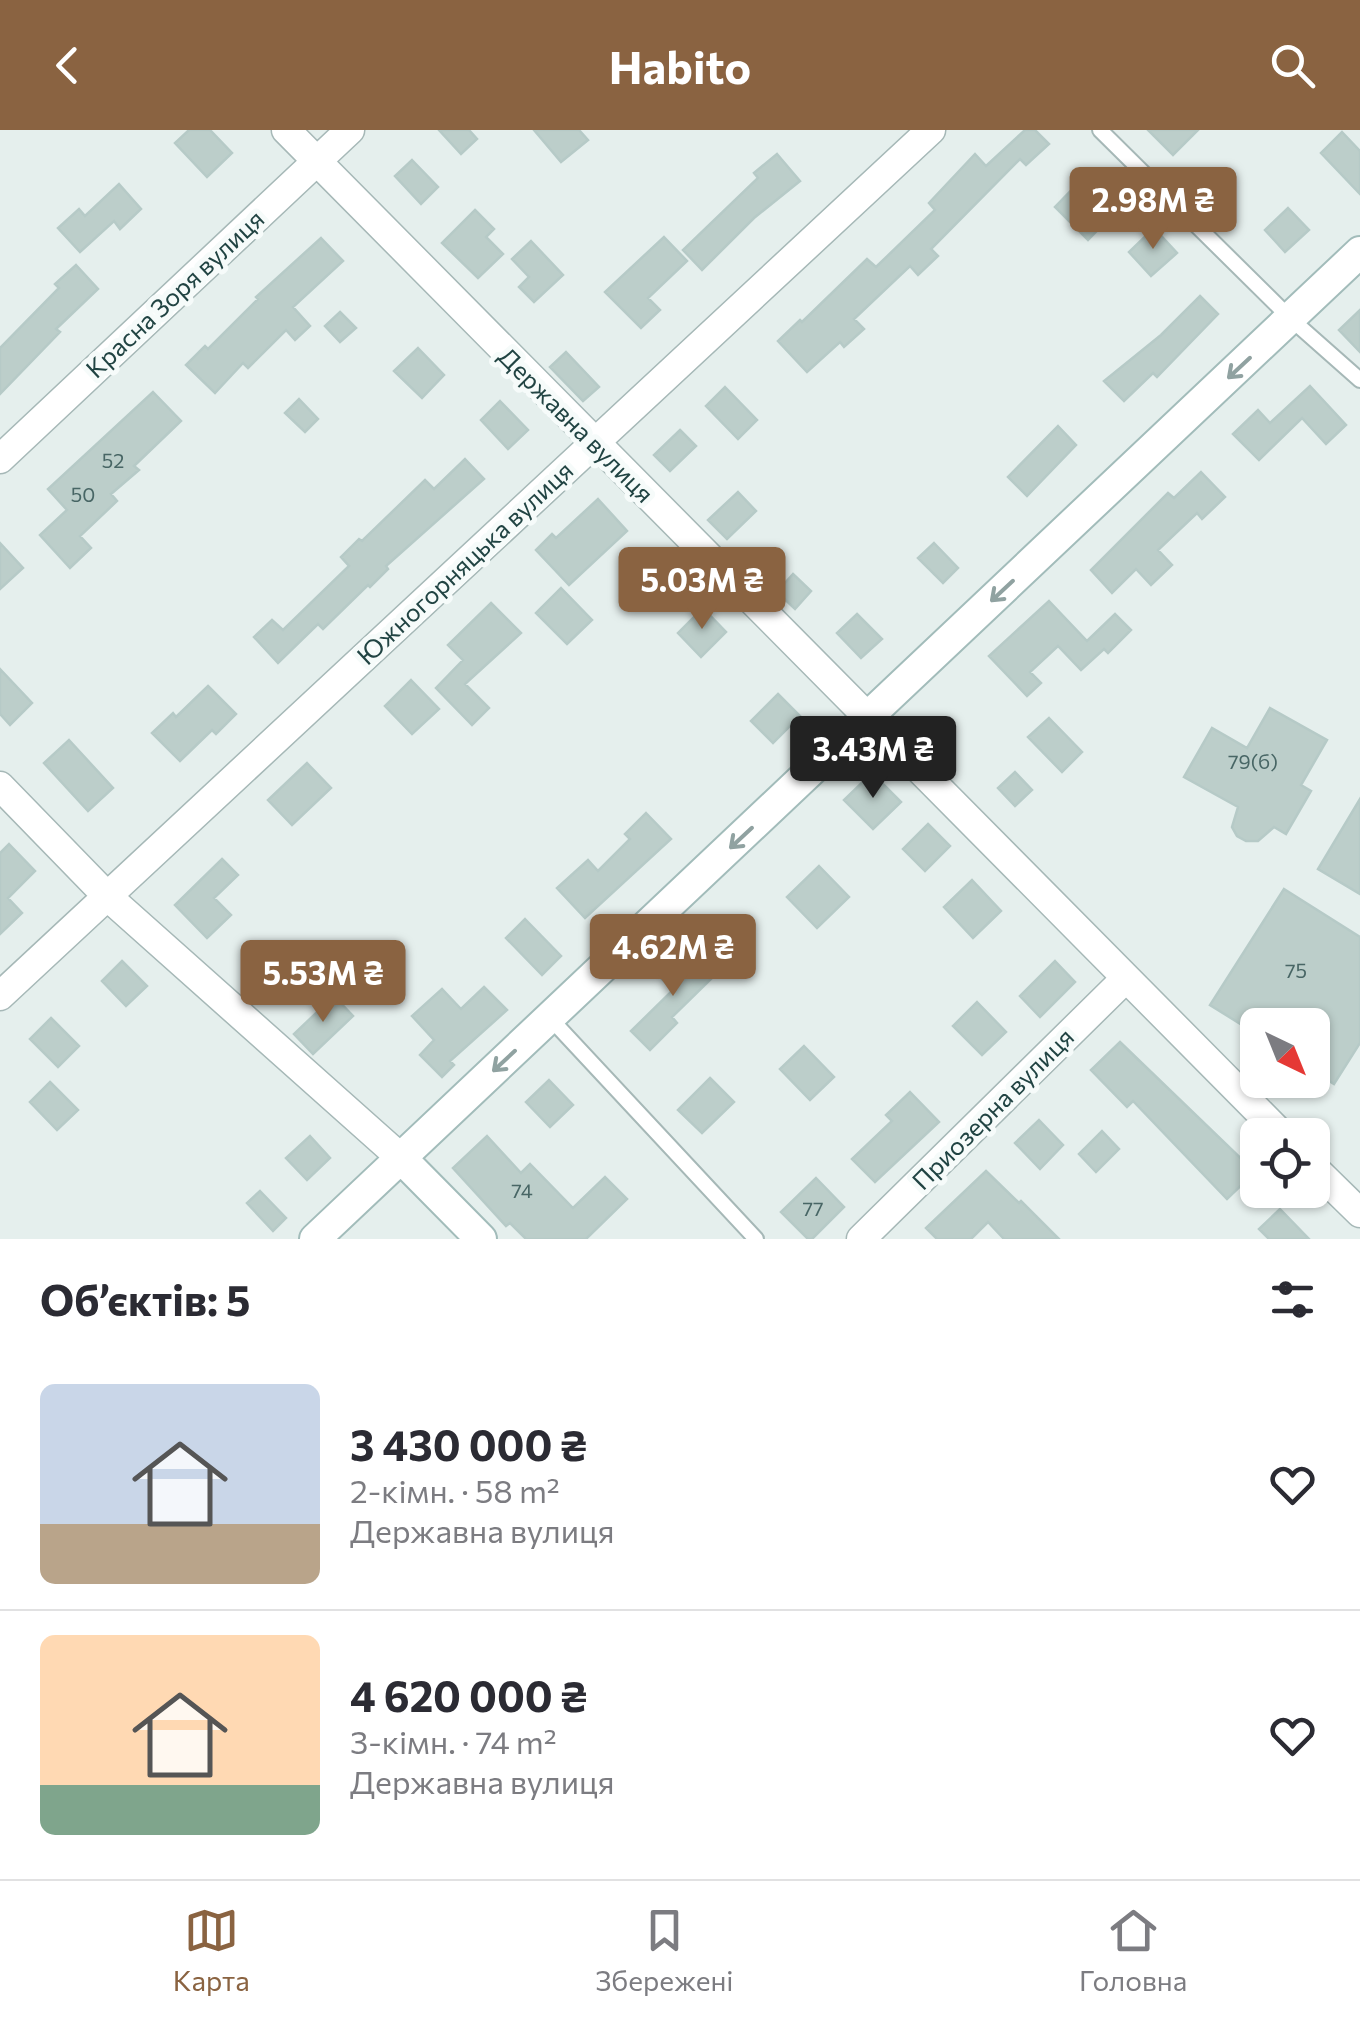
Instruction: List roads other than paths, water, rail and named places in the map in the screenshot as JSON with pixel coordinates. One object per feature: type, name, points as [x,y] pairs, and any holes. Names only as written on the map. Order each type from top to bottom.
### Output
[{"type":"main road","points":[[315,1239],[1360,252]]},
{"type":"main road","points":[[401,1158],[481,1239]]},
{"type":"street","name":"Державна вулиця","points":[[286,130],[1265,1118]]},
{"type":"street","name":"Красна Зоря вулиця","points":[[0,459],[350,130]]},
{"type":"street","name":"Южногорняцька вулиця","points":[[0,996],[930,130]]},
{"type":"street","points":[[0,786],[106,896],[401,1158]]},
{"type":"street","name":"Приозерна вулиця","points":[[861,1239],[1125,978]]},
{"type":"street","points":[[1330,1184],[1360,1213]]},
{"type":"lane","points":[[1100,130],[1290,319],[1360,380]]},
{"type":"lane","points":[[550,1018],[756,1239]]}]
